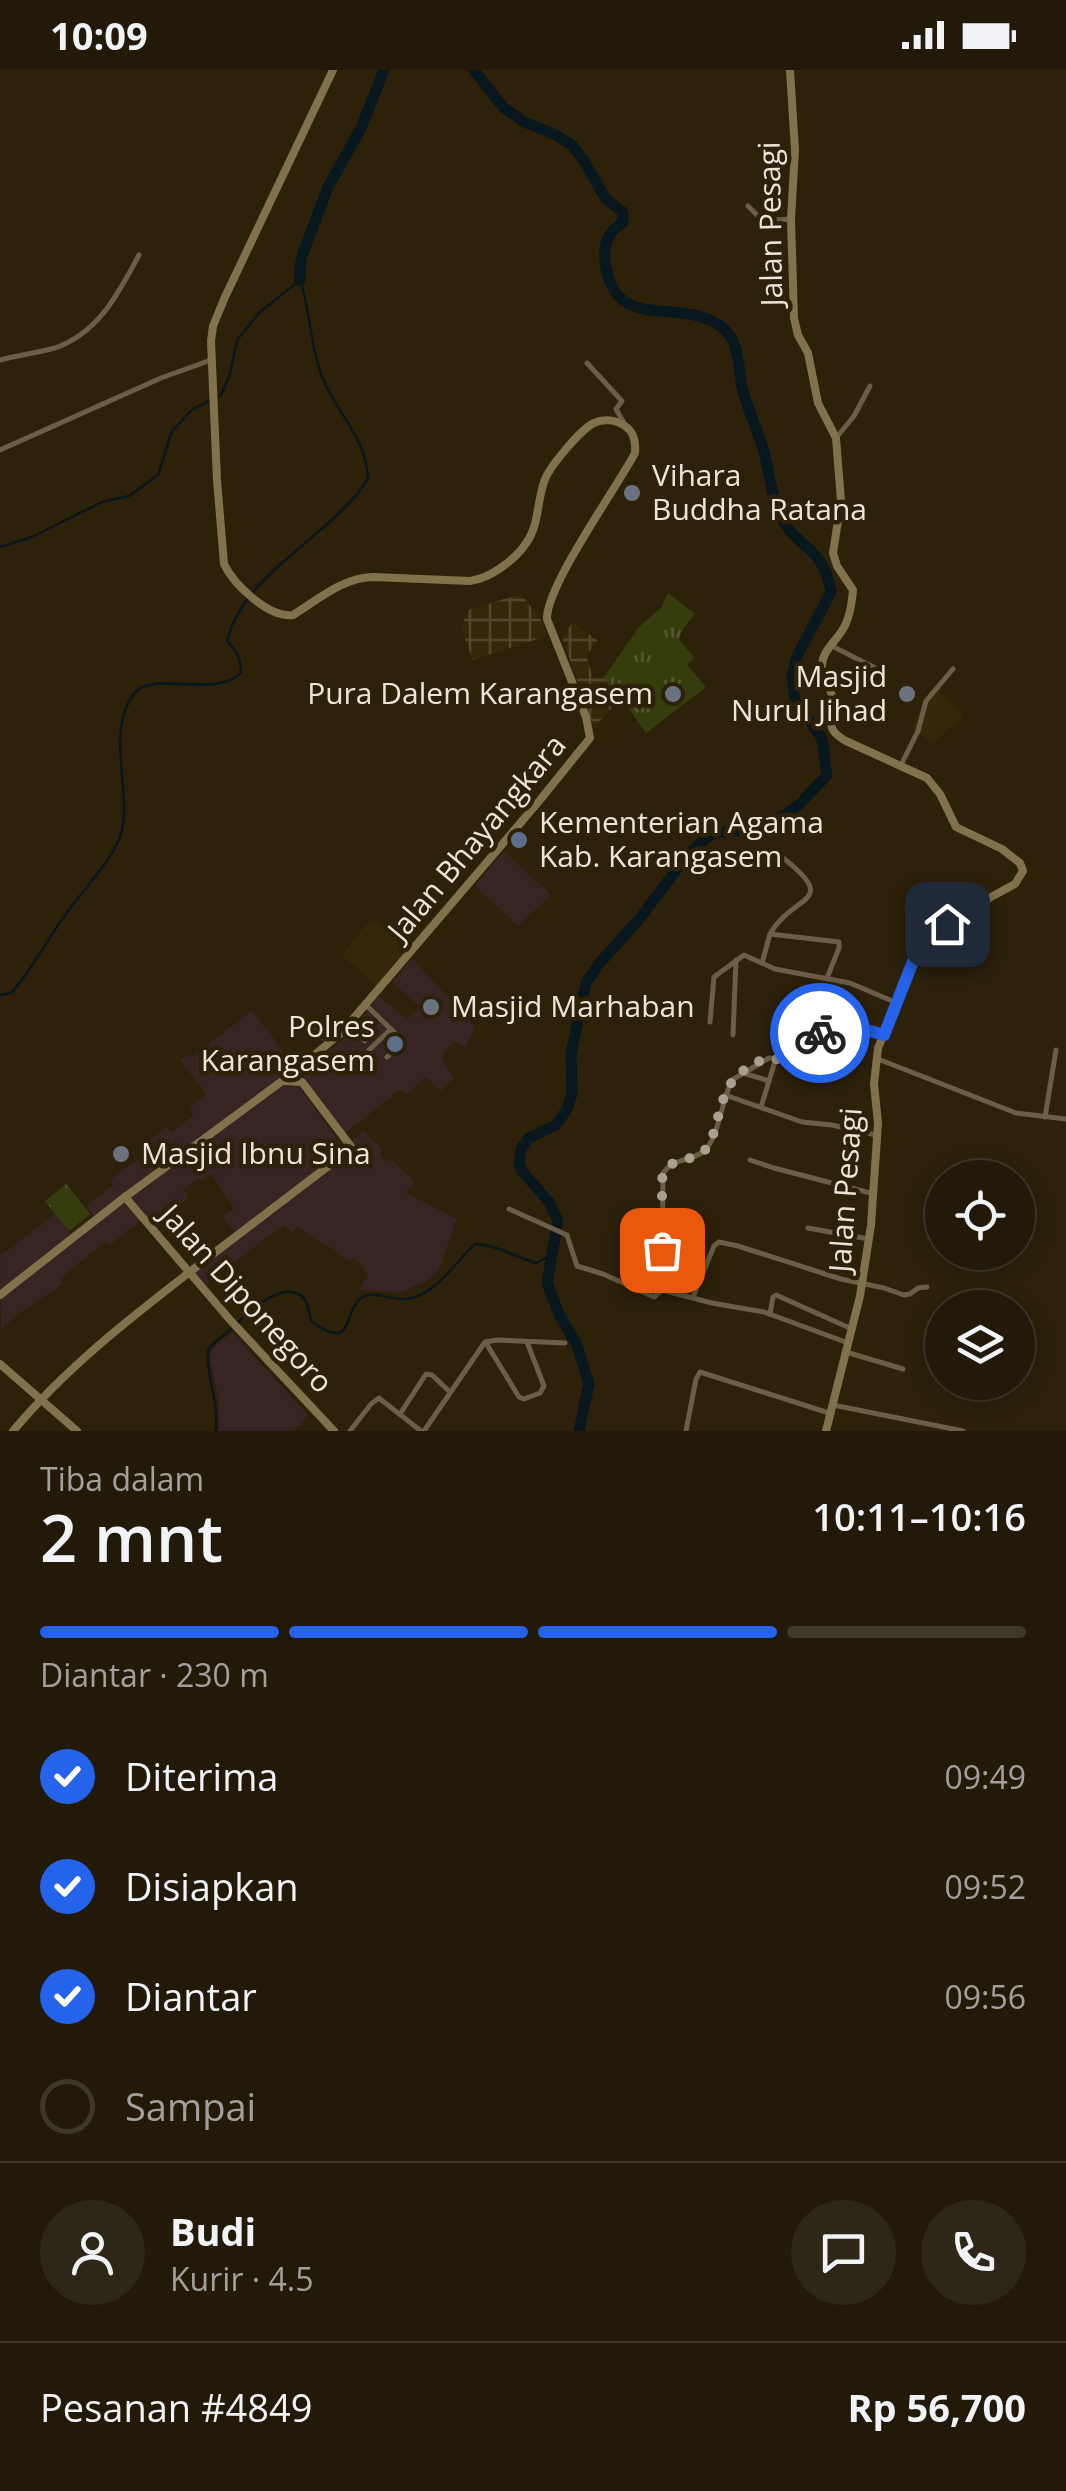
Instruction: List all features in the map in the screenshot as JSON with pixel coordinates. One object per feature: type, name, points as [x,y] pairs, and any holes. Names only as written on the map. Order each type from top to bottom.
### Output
[{"type":"street","points":[[334,70],[218,313],[212,334],[213,409],[226,570],[245,591],[272,612],[284,616],[293,615],[338,586],[366,577],[470,581],[488,576],[526,544],[546,477],[581,434],[598,421],[610,420],[624,426]]},
{"type":"street","name":"Jalan Pesagi","points":[[790,70],[796,154],[791,219],[795,325],[806,347],[818,402],[836,438],[842,502],[833,553],[853,590],[848,620],[829,645],[822,669],[832,695],[833,732],[927,778],[956,826],[1002,849],[1024,870],[1015,884],[989,898],[974,916],[947,924],[931,937],[914,959],[884,1035],[876,1058],[874,1084],[878,1114],[869,1238],[862,1285],[826,1431]]},
{"type":"street","points":[[748,206],[762,221],[791,219]]},
{"type":"street","points":[[0,360],[52,349],[82,335],[108,308],[139,254]]},
{"type":"street","points":[[0,450],[161,378],[211,360]]},
{"type":"street","points":[[587,363],[622,401],[616,409],[624,426]]},
{"type":"street","points":[[836,438],[854,416],[870,386]]},
{"type":"street","name":"Jalan Bhayangkara","points":[[0,1295],[328,1044],[589,741],[586,717],[548,624],[547,609],[634,453],[635,440],[624,426]]},
{"type":"street","points":[[829,645],[880,671]]},
{"type":"street","points":[[902,765],[926,703],[953,669]]},
{"type":"street","points":[[762,963],[770,934],[778,922],[801,905],[811,891],[802,874],[778,854]]},
{"type":"street","points":[[770,934],[839,942],[827,978]]},
{"type":"street","points":[[710,1022],[714,977],[747,955],[775,969],[865,988],[896,1003]]},
{"type":"street","points":[[733,1035],[736,960]]},
{"type":"street","points":[[366,1004],[404,1042],[387,1057]]},
{"type":"street","points":[[300,1016],[328,1044]]},
{"type":"street","points":[[508,1209],[568,1238],[580,1268],[654,1297],[662,1290],[663,1173],[672,1163],[706,1149],[732,1080],[764,1059],[804,1065],[820,1032],[832,1021],[884,1035]]},
{"type":"street","points":[[349,1024],[365,1041]]},
{"type":"street","points":[[369,1050],[391,1030]]},
{"type":"street","points":[[1045,1118],[1056,1050]]},
{"type":"street","points":[[761,1107],[776,1058]]},
{"type":"street","points":[[876,1058],[1016,1113],[1066,1119]]},
{"type":"street","points":[[13,1431],[69,1371],[189,1271],[352,1148],[302,1082],[300,1068]]},
{"type":"street","points":[[742,1072],[769,1081]]},
{"type":"street","points":[[284,1081],[302,1082]]},
{"type":"street","points":[[725,1095],[809,1124],[832,1125],[877,1136]]},
{"type":"street","points":[[750,1160],[874,1194]]},
{"type":"street","name":"Jalan Diponegoro","points":[[124,1197],[230,1321],[334,1431]]},
{"type":"street","points":[[808,1228],[869,1238]]},
{"type":"street","points":[[693,1298],[718,1242],[907,1295],[926,1287]]},
{"type":"street","points":[[662,1290],[770,1314],[903,1369]]},
{"type":"street","points":[[770,1314],[776,1294],[852,1329]]},
{"type":"street","points":[[485,1342],[524,1400],[540,1393],[544,1386],[527,1342]]},
{"type":"street","points":[[350,1431],[378,1398],[422,1431],[485,1342],[565,1343]]},
{"type":"street","points":[[0,1364],[77,1431]]},
{"type":"street","points":[[686,1431],[700,1372],[831,1409],[963,1431]]},
{"type":"street","points":[[400,1414],[426,1374],[432,1374],[450,1392]]},
{"type":"shaded area","points":[[521,594],[544,624],[547,636],[473,660],[461,629],[468,610]]},
{"type":"shaded area","points":[[573,622],[598,641],[586,655],[593,678],[604,677],[618,700],[594,728],[562,637]]},
{"type":"shaded area","points":[[937,688],[964,717],[932,743],[913,730],[916,717]]},
{"type":"shaded area","points":[[504,851],[551,895],[518,926],[475,886]]},
{"type":"shaded area","points":[[370,919],[411,943],[376,986],[342,955]]},
{"type":"shaded area","name":"Polres Karangasem","points":[[412,958],[475,1027],[465,1047],[454,1041],[441,1057],[454,1078],[441,1091],[426,1077],[406,1095],[401,1089],[345,1133],[305,1082],[303,1072],[347,1036],[379,996],[407,1020],[419,1006],[392,982]]},
{"type":"shaded area","points":[[251,1011],[298,1074],[300,1088],[344,1148],[363,1131],[383,1150],[380,1154],[386,1162],[391,1159],[415,1182],[406,1193],[457,1219],[433,1277],[399,1293],[359,1290],[368,1275],[354,1257],[350,1261],[297,1227],[292,1232],[283,1225],[200,1289],[184,1270],[234,1232],[223,1217],[234,1208],[211,1174],[183,1190],[188,1198],[181,1204],[175,1199],[164,1207],[168,1212],[149,1227],[142,1220],[110,1245],[106,1241],[60,1279],[63,1284],[15,1316],[1,1331],[0,1256],[55,1214],[72,1235],[94,1217],[86,1206],[113,1185],[110,1180],[143,1155],[139,1146],[167,1128],[171,1132],[193,1116],[189,1108],[206,1094],[180,1060],[192,1057]]},
{"type":"shaded area","points":[[233,1333],[308,1415],[294,1431],[218,1431],[219,1402],[210,1359],[215,1345]]},
{"type":"green space","points":[[668,593],[695,614],[679,639],[694,658],[687,665],[706,687],[646,733],[628,707],[633,698],[627,692],[618,700],[604,677],[640,626],[661,608]]},
{"type":"green space","points":[[66,1184],[90,1214],[69,1231],[45,1201]]},
{"type":"waterway","points":[[300,280],[302,256],[328,187],[361,128],[384,70]]},
{"type":"waterway","points":[[474,70],[503,107],[524,122],[572,145],[606,199],[623,212],[623,222],[608,239],[605,255],[611,285],[622,299],[636,307],[707,319],[729,335],[736,348],[744,395],[781,519],[820,561],[831,592],[797,656],[792,677],[795,700],[822,739],[827,775],[800,804],[772,824],[715,833],[686,857],[586,983],[571,1053],[572,1094],[567,1109],[556,1125],[529,1138],[521,1149],[522,1171],[549,1202],[558,1221],[547,1283],[577,1345],[589,1384],[579,1431]]},
{"type":"waterway","points":[[0,995],[11,993],[18,984],[119,840],[124,813],[121,726],[133,695],[154,684],[215,684],[241,673],[237,656],[227,641],[236,617],[269,575],[333,519],[368,479],[357,438],[319,367],[300,280],[260,312],[237,340],[230,374],[218,397]]},
{"type":"waterway","points":[[0,547],[32,537],[102,502],[129,496],[158,475],[172,431],[193,409],[211,400]]},
{"type":"waterway","points":[[216,1431],[208,1350],[271,1297],[298,1294],[306,1302],[311,1321],[335,1333],[346,1327],[361,1298],[419,1296],[437,1284],[475,1244],[536,1263],[552,1255]]},
{"type":"way so far","points":[[662,1250],[665,1170],[672,1163],[706,1149],[734,1077],[769,1058],[804,1065],[820,1033]]},
{"type":"place","name":"Vihara Buddha Ratana","points":[[632,493]]},
{"type":"place","name":"Pura Dalem Karangasem","points":[[673,694]]},
{"type":"place","name":"Masjid Nurul Jihad","points":[[907,694]]},
{"type":"place","name":"Kementerian Agama Kab. Karangasem","points":[[519,840]]},
{"type":"place","name":"Masjid Marhaban","points":[[431,1007]]},
{"type":"place","name":"Polres Karangasem","points":[[395,1044]]},
{"type":"place","name":"Masjid Ibnu Sina","points":[[121,1154]]},
{"type":"route","points":[[820,1033],[826,1024],[836,1021],[884,1035],[914,959],[947,924]]}]
